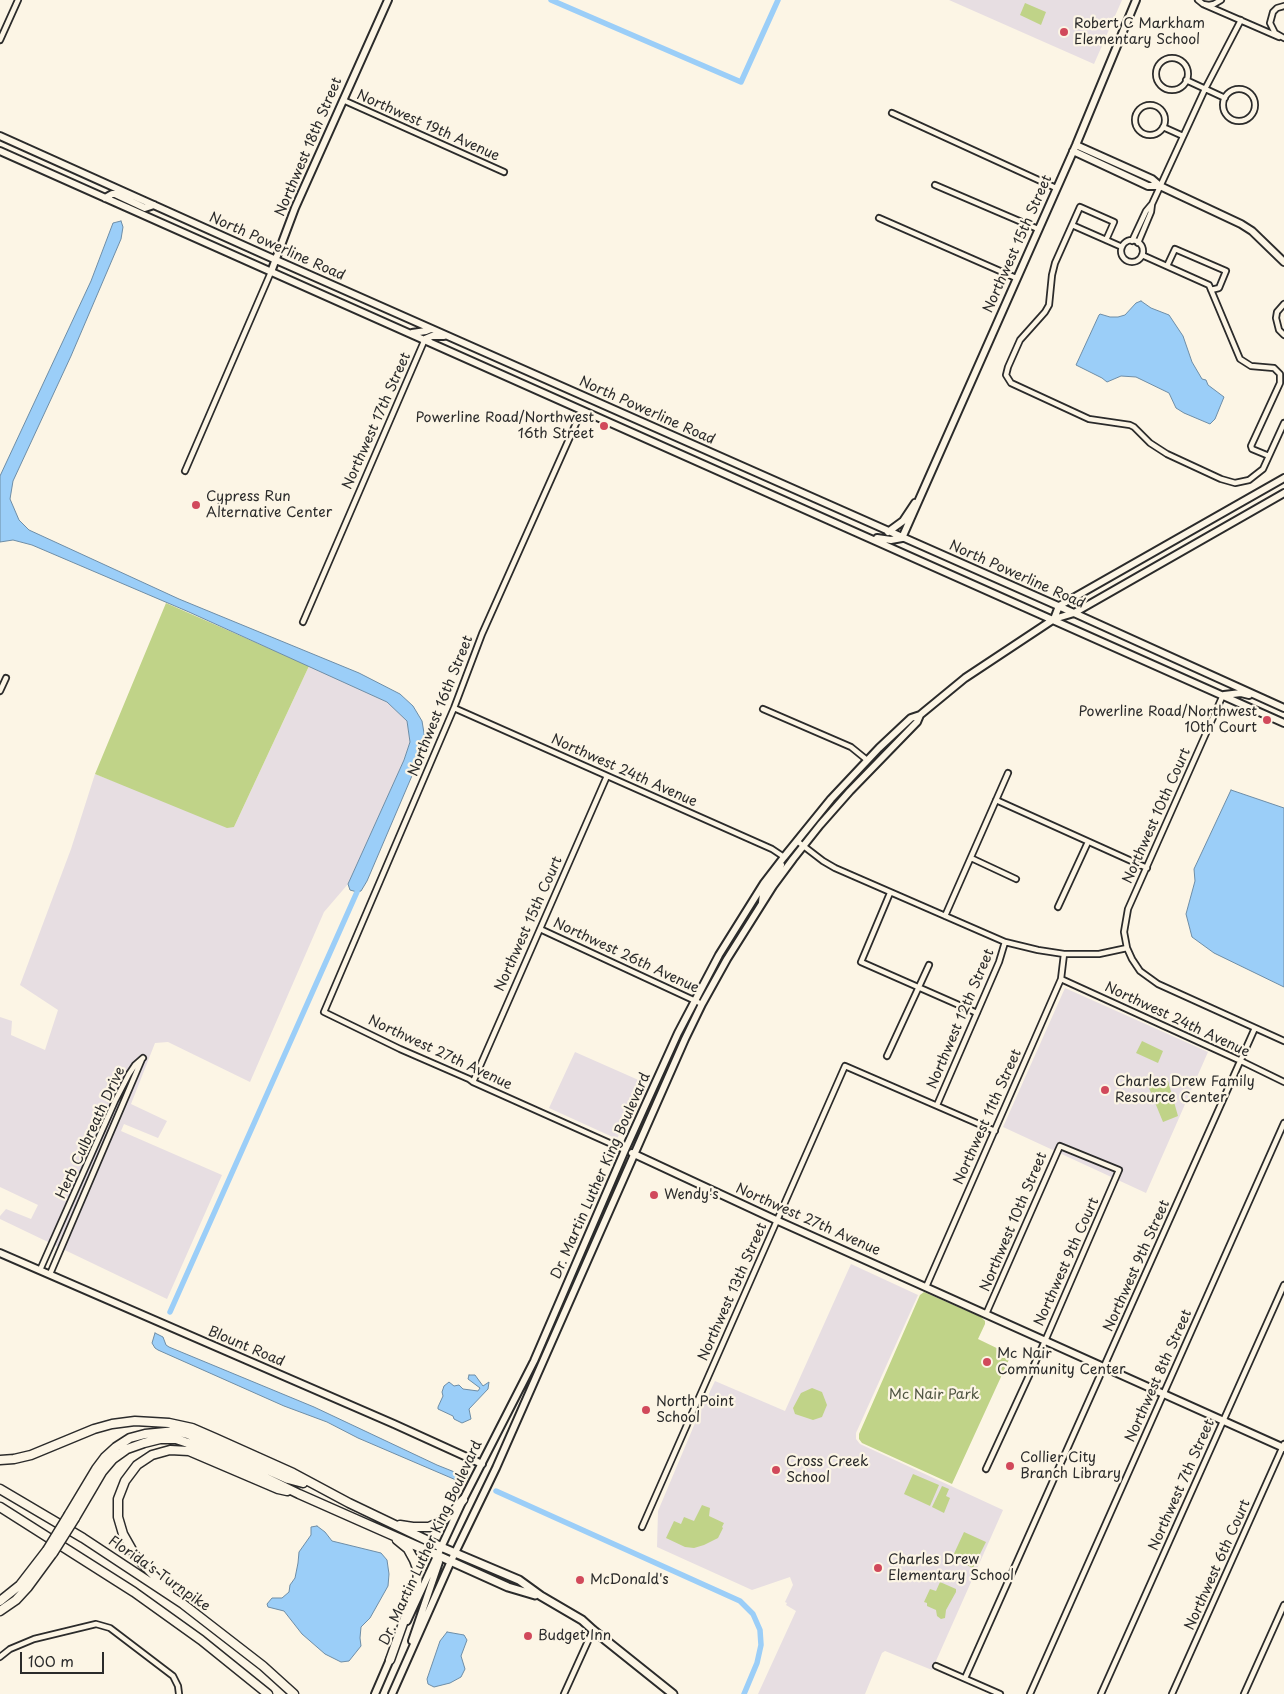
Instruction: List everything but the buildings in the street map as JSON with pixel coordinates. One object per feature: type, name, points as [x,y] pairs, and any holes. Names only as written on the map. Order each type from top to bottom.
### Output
[{"type":"highway","points":[[0,1460],[31,1455],[94,1429],[112,1424],[153,1422],[192,1428],[293,1473],[315,1486],[440,1546]]},
{"type":"highway","points":[[72,1516],[96,1469],[116,1447],[130,1438],[145,1434],[176,1431],[188,1434],[288,1479],[315,1486]]},
{"type":"highway","points":[[0,1611],[16,1600],[28,1587],[72,1516],[113,1459],[127,1448],[160,1439],[188,1443],[437,1555]]},
{"type":"highway","points":[[183,1604],[136,1557],[123,1534],[118,1517],[118,1499],[125,1481],[137,1465],[152,1455],[170,1450],[189,1451],[278,1489],[299,1494]]},
{"type":"highway","name":"Florida's Turnpike","points":[[0,1489],[83,1538],[183,1604],[262,1666],[294,1694]]},
{"type":"highway","points":[[392,1524],[429,1527],[450,1515],[463,1500]]},
{"type":"highway","points":[[0,1507],[134,1592],[201,1640],[268,1694]]},
{"type":"highway","points":[[0,1513],[26,1524]]},
{"type":"highway","points":[[390,1660],[416,1584],[418,1571],[408,1549],[392,1536]]},
{"type":"highway","points":[[0,1601],[20,1585],[50,1552]]},
{"type":"main road","name":"Northwest 18th Street","points":[[271,272],[295,208],[388,0]]},
{"type":"main road","name":"Northwest 15th Street","points":[[902,538],[1075,148],[1136,0]]},
{"type":"main road","name":"North Powerline Road","points":[[0,136],[888,532],[1059,606],[1284,708]]},
{"type":"main road","points":[[1075,148],[1148,186],[1160,186],[1252,231],[1284,262]]},
{"type":"main road","name":"North Powerline Road","points":[[0,151],[1284,723]]},
{"type":"main road","points":[[105,198],[115,194],[145,208],[154,205]]},
{"type":"main road","points":[[410,333],[426,332],[431,329]]},
{"type":"main road","points":[[425,339],[432,336],[447,336]]},
{"type":"main road","points":[[1054,619],[1059,606],[1284,478]]},
{"type":"main road","name":"Dr. Martin Luther King Boulevard","points":[[375,1694],[440,1546],[534,1362],[625,1150],[695,999],[721,952],[764,883],[831,799],[867,760],[911,718],[920,715],[965,678],[1054,619],[1074,613],[1284,493]]},
{"type":"main road","name":"Northwest 15th Street","points":[[888,532],[903,521],[921,496]]},
{"type":"main road","points":[[868,537],[891,540],[902,538]]},
{"type":"main road","points":[[900,551],[905,547],[923,547]]},
{"type":"main road","points":[[1223,695],[1256,695]]},
{"type":"main road","name":"Dr. Martin Luther King Boulevard","points":[[392,1694],[455,1552],[496,1468],[702,1004],[727,959],[762,904],[803,846],[850,791],[917,722],[920,715]]},
{"type":"main road","points":[[762,904],[763,894],[780,870],[784,857]]},
{"type":"main road","name":"Northwest 27th Avenue","points":[[625,1150],[926,1288],[1284,1447]]},
{"type":"main road","name":"Blount Road","points":[[0,1253],[482,1464]]},
{"type":"main road","points":[[564,1316],[564,1304],[570,1285],[569,1280]]},
{"type":"main road","points":[[549,1349],[548,1343],[559,1313],[556,1309]]},
{"type":"main road","points":[[440,1546],[519,1580],[541,1596],[582,1620],[673,1694]]},
{"type":"main road","points":[[437,1555],[508,1587],[541,1596]]},
{"type":"main road","points":[[411,1650],[412,1638],[439,1562],[437,1555]]},
{"type":"street","points":[[0,40],[18,0]]},
{"type":"street","points":[[1198,0],[1282,37]]},
{"type":"street","points":[[1204,4],[1214,4],[1221,0]]},
{"type":"street","points":[[1282,37],[1271,29],[1270,17],[1277,8],[1284,6]]},
{"type":"street","points":[[1132,241],[1146,211],[1152,204],[1205,89],[1241,20]]},
{"type":"street","points":[[1167,60],[1178,60],[1186,68],[1186,80],[1176,90],[1165,89],[1158,83],[1156,78],[1158,66],[1167,60]]},
{"type":"street","points":[[1186,80],[1225,98]]},
{"type":"street","points":[[1235,90],[1246,91],[1254,98],[1255,104],[1252,114],[1243,121],[1232,120],[1224,112],[1225,98],[1230,92],[1235,90]]},
{"type":"street","name":"Northwest 19th Avenue","points":[[343,100],[504,172]]},
{"type":"street","points":[[1146,105],[1156,105],[1164,113],[1163,127],[1154,135],[1143,134],[1134,121],[1137,111],[1146,105]]},
{"type":"street","points":[[892,113],[1056,188]]},
{"type":"street","points":[[1163,127],[1183,136]]},
{"type":"street","points":[[935,185],[1038,229]]},
{"type":"street","points":[[1138,243],[1151,212],[1152,204]]},
{"type":"street","points":[[1106,240],[1114,222],[1080,207],[1055,263],[1049,304],[1045,312],[1020,340],[1008,367],[1006,375],[1011,384],[1089,419],[1100,422],[1124,423],[1134,427],[1161,451],[1235,483],[1249,480],[1264,469],[1284,423]]},
{"type":"street","points":[[879,218],[1016,278]]},
{"type":"street","points":[[1072,224],[1122,247]]},
{"type":"street","points":[[1132,241],[1138,243],[1142,247],[1142,255],[1135,262],[1128,262],[1122,257],[1122,247],[1125,243],[1132,241]]},
{"type":"street","points":[[1168,266],[1176,249],[1226,271],[1218,288],[1211,290]]},
{"type":"street","points":[[1142,255],[1209,285],[1240,358],[1251,366],[1274,368],[1282,376],[1252,446],[1252,449],[1269,456]]},
{"type":"street","name":"Northwest 18th Street","points":[[185,471],[271,272]]},
{"type":"street","points":[[1284,304],[1277,312],[1276,318],[1279,330],[1284,335]]},
{"type":"street","name":"Northwest 17th Street","points":[[303,622],[425,339]]},
{"type":"street","name":"Northwest 16th Street","points":[[324,1012],[454,708],[482,634],[582,410]]},
{"type":"street","points":[[0,691],[6,678]]},
{"type":"street","name":"Northwest 10th Court","points":[[1127,948],[1124,932],[1128,910],[1223,695]]},
{"type":"street","name":"Northwest 24th Avenue","points":[[454,708],[772,849],[784,857]]},
{"type":"street","points":[[763,708],[851,748],[867,760]]},
{"type":"street","points":[[945,916],[1008,773]]},
{"type":"street","name":"Northwest 15th Court","points":[[472,1082],[607,776]]},
{"type":"street","points":[[996,800],[1147,868]]},
{"type":"street","points":[[797,840],[835,868],[1005,942],[1064,954],[1099,954],[1127,948],[1140,971],[1158,984],[1284,1041]]},
{"type":"street","points":[[1058,907],[1088,842]]},
{"type":"street","points":[[970,858],[1016,879]]},
{"type":"street","points":[[890,893],[861,962],[977,1013]]},
{"type":"street","name":"Northwest 26th Avenue","points":[[540,929],[695,999],[702,1004]]},
{"type":"street","name":"Northwest 12th Street","points":[[937,1105],[999,962],[1005,942]]},
{"type":"street","name":"Northwest 11th Street","points":[[926,1288],[1061,979],[1064,954]]},
{"type":"street","points":[[887,1056],[929,965]]},
{"type":"street","name":"Northwest 24th Avenue","points":[[1061,979],[1284,1082]]},
{"type":"street","name":"Northwest 27th Avenue","points":[[324,1012],[400,1049],[469,1078],[472,1082],[625,1150]]},
{"type":"street","name":"Northwest 9th Street","points":[[965,1678],[1255,1028]]},
{"type":"street","name":"Herb Culbreath Drive","points":[[40,1270],[115,1102],[129,1074],[142,1058],[50,1274]]},
{"type":"street","name":"Northwest 13th Street","points":[[642,1527],[845,1066],[937,1105]]},
{"type":"street","points":[[937,1105],[995,1131]]},
{"type":"street","name":"Northwest 8th Street","points":[[1030,1694],[1284,1123]]},
{"type":"street","name":"Northwest 10th Street","points":[[986,1314],[1060,1146],[1094,1160]]},
{"type":"street","name":"Northwest 9th Court","points":[[986,1469],[1045,1341],[1118,1170],[1094,1160]]},
{"type":"street","name":"Northwest 7th Street","points":[[1101,1694],[1284,1285]]},
{"type":"street","name":"Northwest 6th Court","points":[[1172,1694],[1284,1447]]},
{"type":"street","points":[[1244,1694],[1284,1605]]},
{"type":"street","points":[[0,1658],[10,1649],[34,1640],[96,1624],[110,1628],[173,1676],[178,1686],[178,1694]]},
{"type":"street","points":[[564,1694],[593,1630]]},
{"type":"street","points":[[936,1666],[1000,1694]]},
{"type":"shaded area","name":"Robert C Markham Elementary School","points":[[949,0],[1122,0],[1094,64]]},
{"type":"shaded area","points":[[309,666],[387,702],[407,721],[410,742],[404,760],[348,884],[324,912],[250,1082],[168,1042],[155,1043],[131,1104],[167,1121],[158,1138],[124,1124],[121,1131],[222,1175],[167,1299],[0,1219],[0,1216],[6,1209],[31,1219],[38,1205],[0,1187],[0,1017],[12,1021],[11,1035],[45,1050],[58,1010],[20,985],[71,849],[95,774],[234,827]]},
{"type":"shaded area","name":"Charles Drew Family Resource Center","points":[[1065,988],[1208,1052],[1146,1193],[1003,1127]]},
{"type":"shaded area","points":[[575,1052],[643,1082],[617,1139],[549,1108]]},
{"type":"shaded area","points":[[851,1264],[918,1295],[856,1433],[856,1439],[860,1444],[1003,1510],[932,1670],[885,1651],[882,1653],[865,1694],[758,1694],[796,1611],[786,1605],[787,1603],[785,1602],[793,1585],[790,1577],[752,1590],[657,1547],[658,1511],[698,1416],[715,1381],[785,1411]]},
{"type":"green space","points":[[1025,3],[1046,12],[1041,25],[1020,15]]},
{"type":"green space","points":[[166,603],[309,666],[234,827],[227,828],[95,774]]},
{"type":"green space","points":[[1142,1041],[1163,1051],[1158,1063],[1136,1053]]},
{"type":"green space","points":[[1162,1078],[1168,1081],[1178,1116],[1163,1122],[1147,1083]]},
{"type":"green space","name":"Mc Nair Park","points":[[924,1292],[981,1317],[985,1324],[978,1339],[1011,1355],[952,1484],[862,1443],[859,1439],[859,1434],[920,1295]]},
{"type":"green space","points":[[812,1388],[822,1392],[827,1405],[822,1417],[813,1420],[795,1414],[793,1408],[801,1393]]},
{"type":"green space","points":[[913,1474],[939,1485],[930,1506],[904,1494]]},
{"type":"green space","points":[[942,1486],[949,1489],[946,1496],[950,1498],[944,1513],[932,1507]]},
{"type":"green space","points":[[702,1505],[710,1508],[709,1516],[724,1523],[718,1538],[694,1548],[685,1547],[666,1538],[674,1521],[681,1524],[684,1517],[694,1521]]},
{"type":"green space","points":[[964,1532],[986,1542],[973,1568],[952,1558]]},
{"type":"green space","points":[[940,1582],[956,1589],[946,1610],[945,1618],[941,1619],[937,1616],[936,1610],[927,1606],[927,1603],[924,1602],[930,1589],[936,1591]]},
{"type":"water","points":[[121,221],[123,227],[121,239],[71,356],[13,481],[10,499],[19,520],[29,530],[179,599],[359,673],[400,694],[413,706],[422,721],[425,739],[420,757],[361,891],[350,890],[348,884],[404,760],[410,742],[407,721],[387,702],[189,612],[32,545],[13,540],[0,542],[0,476],[91,281],[113,223]]},
{"type":"water","points":[[1141,301],[1151,308],[1169,315],[1183,336],[1192,362],[1202,379],[1206,380],[1208,385],[1224,397],[1215,419],[1210,424],[1176,408],[1169,393],[1136,377],[1121,376],[1107,382],[1076,365],[1100,314],[1110,317],[1125,315],[1136,303]]},
{"type":"water","points":[[1231,790],[1284,808],[1284,987],[1214,953],[1192,937],[1186,914],[1195,881],[1194,869]]},
{"type":"water","points":[[155,1333],[163,1337],[166,1345],[169,1347],[314,1407],[437,1465],[457,1473],[463,1472],[468,1475],[466,1480],[456,1480],[358,1438],[327,1422],[284,1406],[158,1350],[152,1343]]},
{"type":"water","points":[[469,1375],[475,1375],[483,1386],[489,1382],[488,1389],[469,1409],[471,1419],[462,1423],[454,1419],[453,1416],[438,1409],[438,1407],[443,1396],[444,1386],[449,1382],[454,1386],[459,1385],[463,1389],[478,1391],[480,1388],[468,1379]]},
{"type":"water","points":[[317,1526],[332,1541],[381,1553],[387,1560],[388,1586],[370,1618],[361,1627],[361,1646],[349,1661],[341,1662],[325,1654],[302,1634],[284,1611],[268,1607],[267,1604],[272,1598],[282,1598],[289,1592],[290,1585],[295,1578],[299,1552],[311,1535],[311,1527]]},
{"type":"water","points":[[447,1632],[464,1635],[467,1640],[461,1656],[465,1669],[461,1677],[450,1683],[434,1687],[428,1684],[427,1679],[440,1641]]},
{"type":"waterway","points":[[551,0],[741,82],[778,0]]},
{"type":"waterway","points":[[170,1312],[357,892]]},
{"type":"waterway","points":[[496,1491],[740,1601],[753,1614],[760,1630],[761,1645],[757,1663],[744,1694]]},
{"type":"place","name":"Robert C Markham Elementary School","points":[[1064,32]]},
{"type":"place","name":"Powerline Road/Northwest 16th Street","points":[[604,426]]},
{"type":"place","name":"Cypress Run Alternative Center","points":[[196,505]]},
{"type":"place","name":"Powerline Road/Northwest 10th Court","points":[[1267,720]]},
{"type":"place","name":"Charles Drew Family Resource Center","points":[[1105,1090]]},
{"type":"place","name":"Wendy's","points":[[654,1195]]},
{"type":"place","name":"Mc Nair Community Center","points":[[987,1362]]},
{"type":"place","name":"North Point School","points":[[646,1410]]},
{"type":"place","name":"Collier City Branch Library","points":[[1010,1466]]},
{"type":"place","name":"Cross Creek School","points":[[776,1470]]},
{"type":"place","name":"Charles Drew Elementary School","points":[[878,1568]]},
{"type":"place","name":"McDonald's","points":[[580,1580]]},
{"type":"place","name":"Budget Inn","points":[[528,1636]]}]
